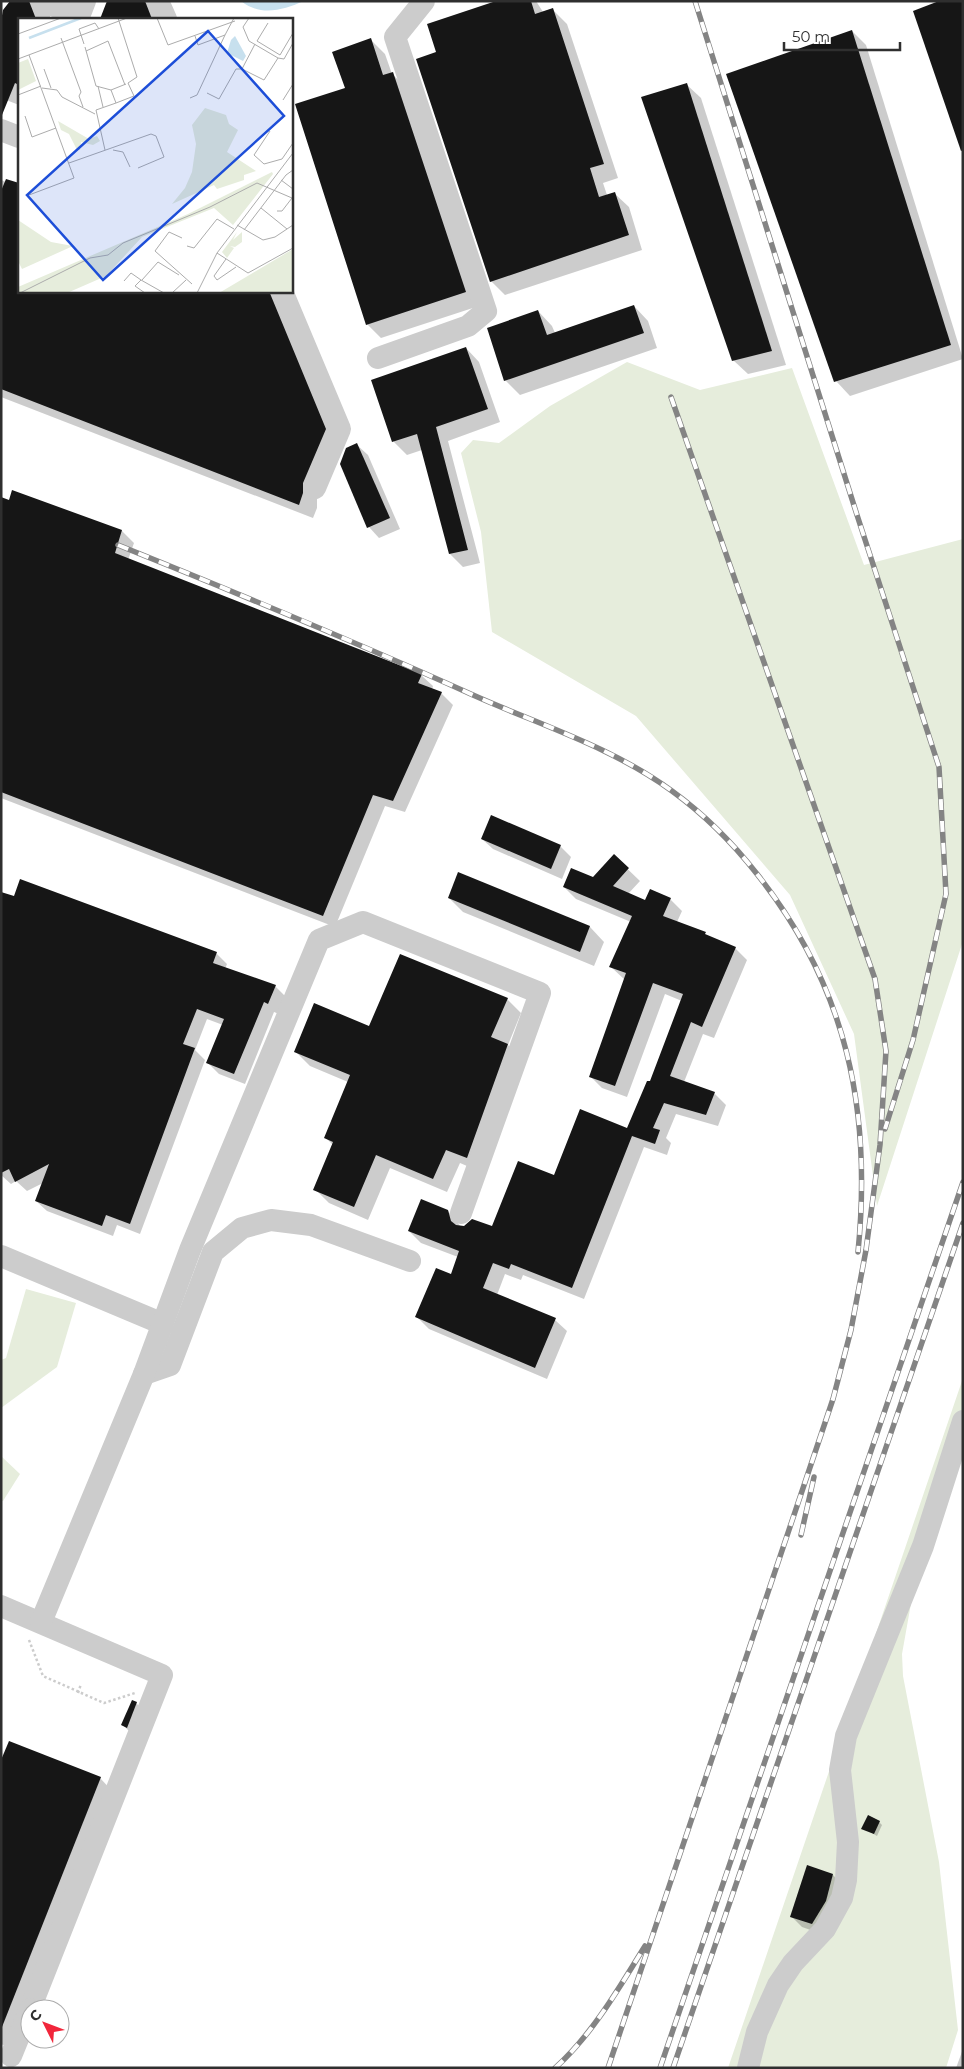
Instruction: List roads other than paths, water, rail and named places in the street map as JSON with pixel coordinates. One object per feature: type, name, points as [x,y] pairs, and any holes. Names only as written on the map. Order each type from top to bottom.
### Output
[{"type":"street","points":[[78,18],[86,1]]},
{"type":"street","points":[[158,1],[166,18]]},
{"type":"street","points":[[378,358],[468,326],[486,311],[395,37],[424,1]]},
{"type":"street","points":[[1,130],[18,137]]},
{"type":"street","points":[[282,292],[340,429],[315,488]]},
{"type":"street","points":[[33,1628],[144,1374],[190,1250],[319,940],[363,922],[540,994],[461,1213]]},
{"type":"street","points":[[144,1374],[170,1365],[213,1252],[242,1228],[271,1220],[311,1225],[410,1261]]},
{"type":"street","points":[[1,1256],[163,1324]]},
{"type":"street","points":[[748,2068],[757,2032],[778,1985],[793,1963],[825,1929],[842,1898],[848,1862],[847,1823],[840,1770],[844,1745],[858,1704],[923,1546],[963,1421]]},
{"type":"street","points":[[1,1606],[33,1628],[162,1675],[34,1999]]},
{"type":"street","points":[[12,2056],[20,2035]]},
{"type":"water","points":[[241,1],[304,1],[280,9],[264,10],[256,9]]},
{"type":"railway","points":[[695,1],[857,515],[939,767],[946,894],[913,1040],[885,1129]]},
{"type":"railway","points":[[608,2068],[833,1399],[851,1330],[866,1250],[880,1145],[886,1051],[875,979],[671,397]]},
{"type":"railway","points":[[118,545],[341,637],[600,749],[649,775],[696,810],[718,830],[757,874],[788,917],[813,961],[832,1006],[846,1052],[856,1100],[861,1149],[858,1252]]},
{"type":"railway","points":[[660,2068],[963,1182]]},
{"type":"railway","points":[[673,2068],[963,1223]]},
{"type":"railway","points":[[801,1535],[814,1477]]},
{"type":"railway","points":[[555,2068],[593,2026],[645,1946]]}]
